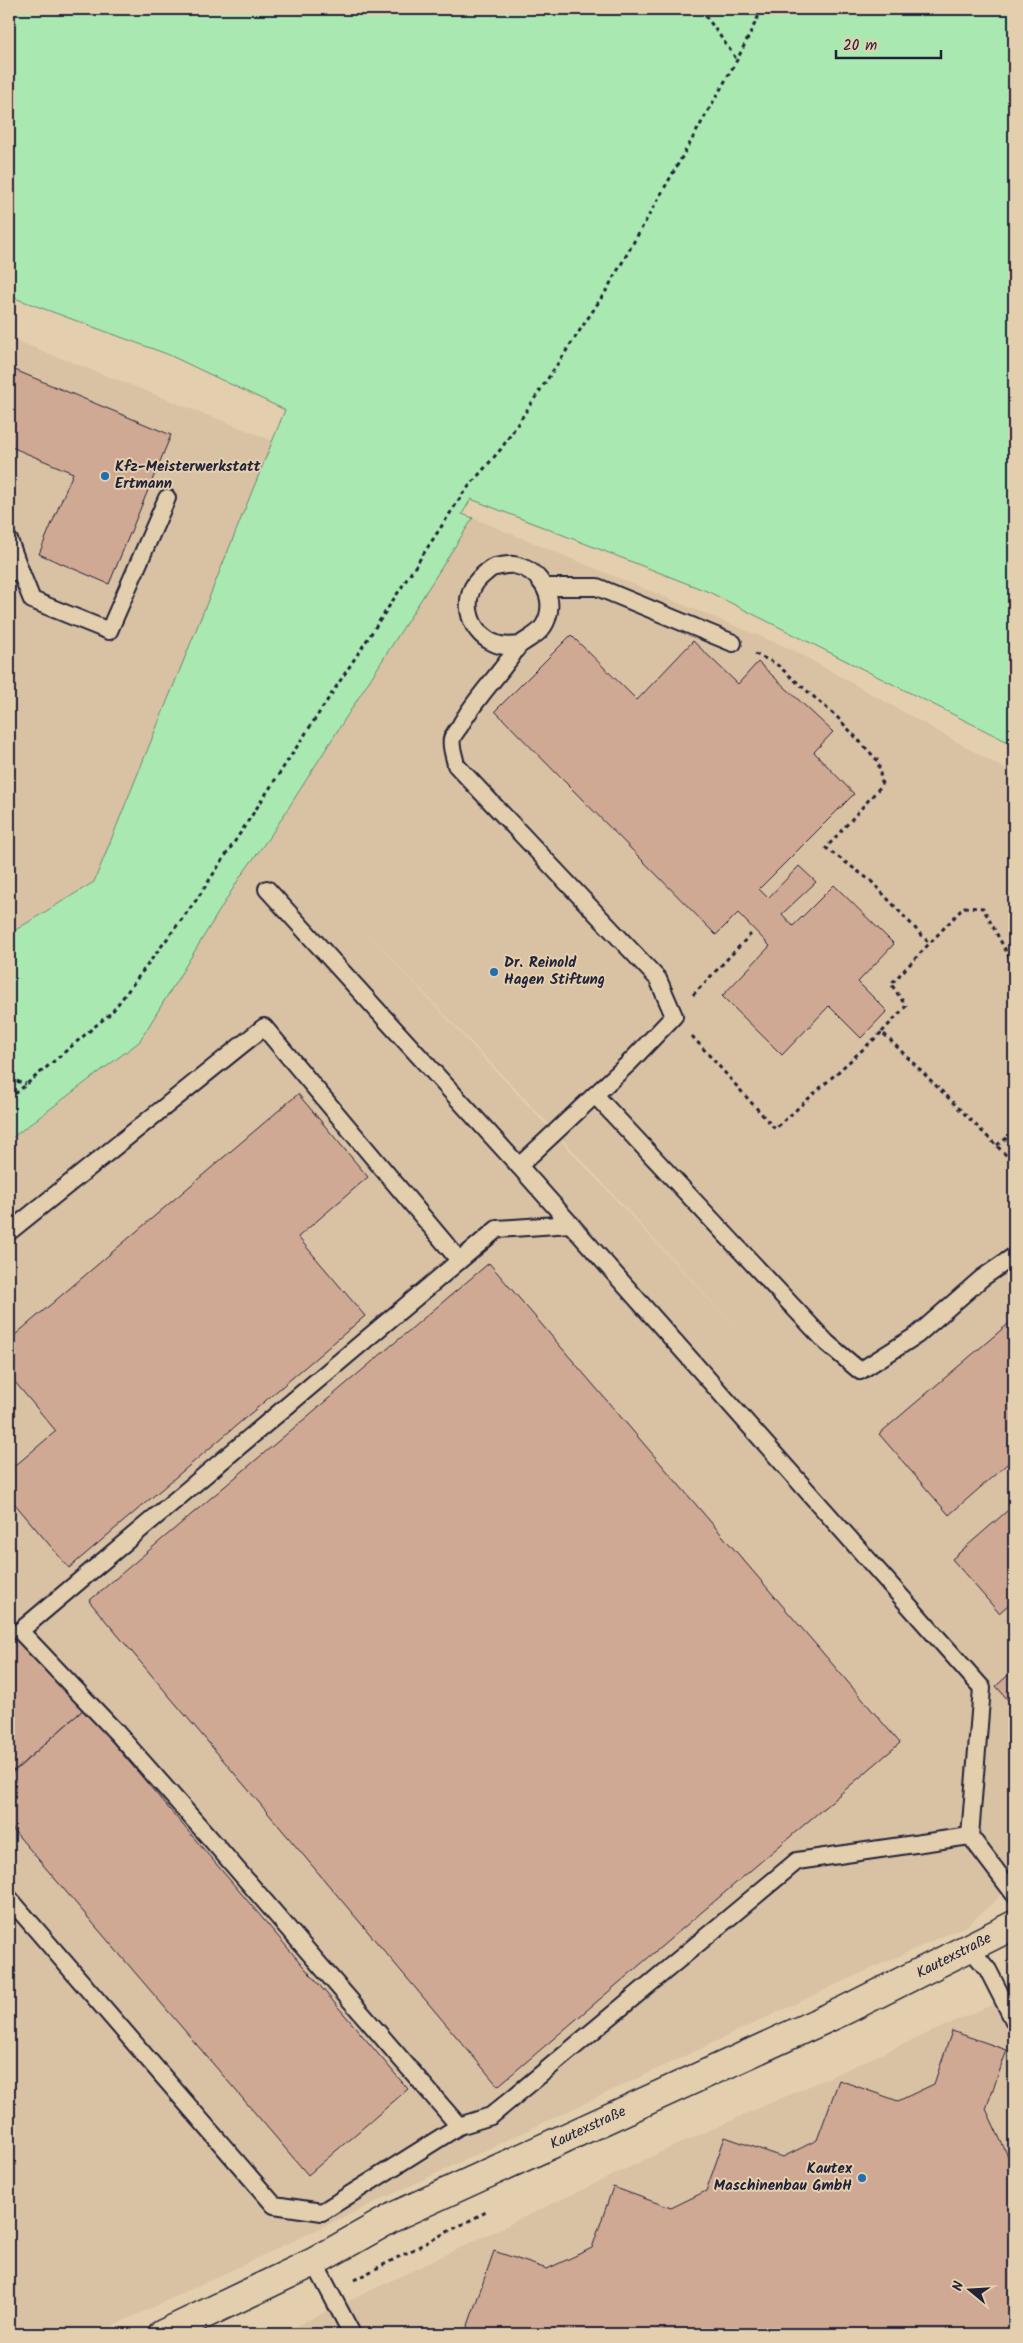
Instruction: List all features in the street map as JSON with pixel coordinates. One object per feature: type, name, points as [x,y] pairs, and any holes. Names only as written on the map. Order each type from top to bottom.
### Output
[{"type":"street","name":"Kautexstraße","points":[[163,2334],[314,2262],[397,2215],[844,2010],[1014,1925]]},
{"type":"lane","points":[[9,540],[14,572],[32,600],[109,631],[166,498]]},
{"type":"lane","points":[[513,564],[526,568],[536,575],[545,587],[550,606],[548,618],[533,639],[520,645],[494,644],[480,634],[470,620],[468,602],[470,594],[476,581],[492,568],[513,564]]},
{"type":"lane","points":[[545,587],[596,587],[730,642]]},
{"type":"lane","points":[[519,1166],[595,1095],[674,1016],[658,979],[456,765],[452,740],[471,706],[520,645]]},
{"type":"lane","points":[[268,889],[571,1224],[982,1688],[970,1836],[1014,1894]]},
{"type":"lane","points":[[9,1232],[264,1027],[459,1260]]},
{"type":"lane","points":[[595,1095],[827,1343],[860,1371],[917,1335],[982,1278],[1014,1256]]},
{"type":"lane","points":[[459,2126],[117,1733],[20,1630],[497,1230],[571,1224]]},
{"type":"lane","points":[[9,1898],[274,2205],[322,2212],[459,2126],[492,2116],[797,1861],[970,1836]]},
{"type":"lane","points":[[970,1948],[1010,2000],[1014,2021]]},
{"type":"lane","points":[[314,2262],[352,2334]]},
{"type":"path","points":[[701,9],[737,60]]},
{"type":"path","points":[[9,1099],[112,1012],[197,900],[464,492],[501,449],[606,291],[737,60],[762,9]]},
{"type":"path","points":[[730,642],[775,663],[837,717],[878,761],[882,785],[826,848],[871,880],[929,943]]},
{"type":"path","points":[[752,933],[674,1016],[775,1128],[882,1032],[906,1006],[891,984],[964,907],[983,908],[1014,966]]},
{"type":"path","points":[[882,1032],[1014,1163]]},
{"type":"path","points":[[9,1079],[26,1084]]},
{"type":"path","points":[[997,1145],[1014,1133]]},
{"type":"shaded area","points":[[9,338],[274,441],[94,882],[9,934]]},
{"type":"shaded area","points":[[473,518],[793,650],[1014,774],[1014,1883],[968,1925],[846,1980],[96,2334],[9,2334],[9,1140],[139,1042],[212,917],[273,832]],"holes":[[[344,908],[556,1132],[766,1361]]]},
{"type":"shaded area","name":"Kautex Maschinenbau GmbH","points":[[1014,1995],[1014,2334],[279,2334],[674,2146]]},
{"type":"green space","points":[[9,9],[1014,9],[1014,745],[709,592],[471,499],[462,514],[473,518],[273,832],[240,877],[139,1042],[9,1140],[9,934],[94,882],[285,410],[167,354],[9,296]]},
{"type":"building","points":[[10,368],[171,435],[109,584],[39,554],[73,473],[9,446]]},
{"type":"building","points":[[571,635],[637,700],[693,641],[738,684],[758,662],[833,732],[814,752],[854,794],[759,889],[768,898],[799,866],[816,882],[782,914],[793,926],[834,885],[894,944],[858,982],[887,1011],[861,1038],[829,1006],[782,1055],[722,996],[770,946],[738,913],[716,935],[495,711]]},
{"type":"building","points":[[298,1094],[368,1177],[298,1237],[365,1316],[69,1568],[9,1497],[9,1471],[56,1431],[9,1375],[9,1340]]},
{"type":"building","points":[[489,1263],[900,1743],[498,2086],[89,1601]]},
{"type":"building","points":[[1014,1319],[1014,1458],[949,1515],[879,1434]]},
{"type":"building","points":[[1014,1505],[1014,1600],[999,1613],[952,1559]]},
{"type":"building","points":[[9,1622],[84,1709],[14,1771],[9,1765]]},
{"type":"building","points":[[1014,1670],[1014,1707],[996,1686]]},
{"type":"building","points":[[84,1709],[408,2089],[308,2175],[9,1825],[9,1776]]},
{"type":"building","name":"Kautex Maschinenbau GmbH","points":[[952,2031],[1007,2050],[986,2109],[1014,2169],[1014,2334],[465,2334],[494,2251],[547,2269],[592,2248],[613,2187],[671,2208],[706,2191],[725,2137],[783,2157],[817,2140],[839,2080],[898,2101],[934,2084]]},
{"type":"place","name":"Kfz-Meisterwerkstatt Ertmann","points":[[105,476]]},
{"type":"place","name":"Dr. Reinold Hagen Stiftung","points":[[494,972]]},
{"type":"place","name":"Kautex Maschinenbau GmbH","points":[[862,2178]]}]
